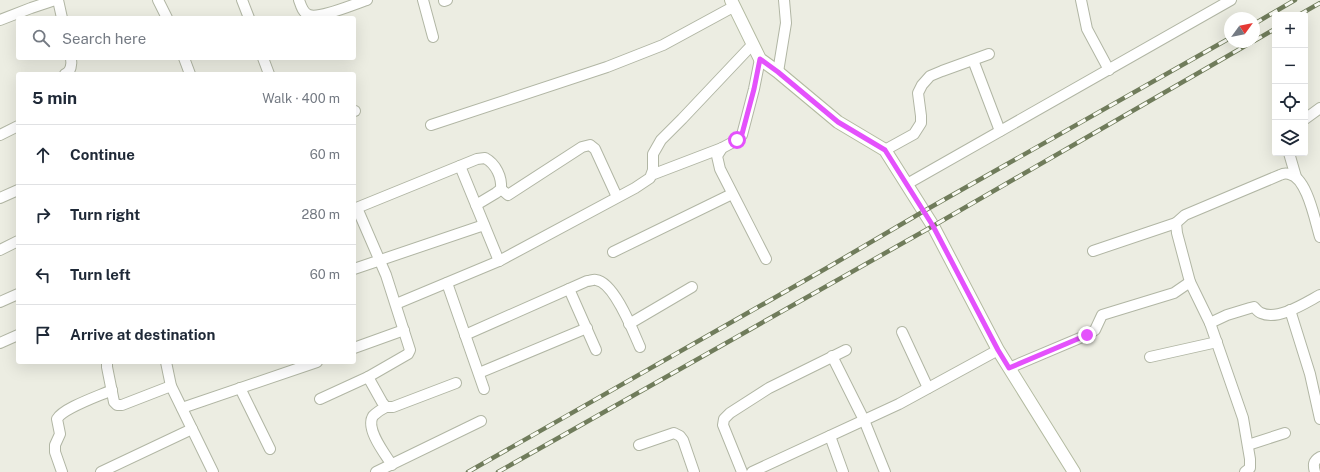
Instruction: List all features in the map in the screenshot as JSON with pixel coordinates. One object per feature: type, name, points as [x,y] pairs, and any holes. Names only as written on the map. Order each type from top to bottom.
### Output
[{"type":"main road","points":[[732,3],[760,59],[838,122],[885,150],[933,226],[998,350],[1074,472]]},
{"type":"street","points":[[0,20],[57,0],[61,16]]},
{"type":"street","points":[[158,0],[166,16]]},
{"type":"street","points":[[242,0],[247,16]]},
{"type":"street","points":[[299,0],[305,13],[310,16],[323,15],[347,3],[367,0]]},
{"type":"street","points":[[423,0],[433,37]]},
{"type":"street","points":[[444,0],[447,0]]},
{"type":"street","points":[[778,72],[786,22],[784,0]]},
{"type":"street","points":[[1081,0],[1087,30],[1109,70]]},
{"type":"street","points":[[907,184],[1231,0]]},
{"type":"street","points":[[431,125],[607,67],[663,45],[732,3]]},
{"type":"street","points":[[652,174],[654,154],[661,140],[752,45]]},
{"type":"street","points":[[885,150],[914,134],[921,124],[918,93],[922,85],[930,76],[942,70],[989,54]]},
{"type":"street","points":[[396,304],[499,261],[617,197],[652,174],[722,148],[737,140],[742,134],[760,59]]},
{"type":"street","points":[[68,72],[71,60]]},
{"type":"street","points":[[185,60],[189,72]]},
{"type":"street","points":[[264,60],[268,72]]},
{"type":"street","points":[[973,60],[1000,131]]},
{"type":"street","points":[[1308,117],[1320,108]]},
{"type":"street","points":[[0,135],[16,127]]},
{"type":"street","points":[[356,208],[477,159],[486,158],[491,161],[500,176],[501,189],[508,195],[582,147],[590,145],[595,148],[617,197]]},
{"type":"street","points":[[722,148],[717,156],[720,169],[766,259]]},
{"type":"street","points":[[1290,156],[1296,177],[1305,189],[1320,237]]},
{"type":"street","points":[[460,166],[499,261]]},
{"type":"street","points":[[1093,251],[1176,223],[1185,215],[1280,175],[1288,173],[1296,177]]},
{"type":"street","points":[[476,205],[501,189]]},
{"type":"street","points":[[0,198],[16,191]]},
{"type":"street","points":[[613,252],[732,194]]},
{"type":"street","points":[[320,399],[368,377],[408,354],[410,350],[386,275],[356,210]]},
{"type":"street","points":[[1176,223],[1177,233],[1190,282],[1210,323],[1244,418],[1250,459],[1250,468],[1245,472]]},
{"type":"street","points":[[356,268],[484,225]]},
{"type":"street","points":[[0,250],[16,242]]},
{"type":"street","points":[[465,334],[587,281],[597,280],[608,286],[619,302],[640,347]]},
{"type":"street","points":[[1009,368],[1087,335],[1095,330],[1102,315],[1174,293],[1190,282]]},
{"type":"street","points":[[447,283],[484,389]]},
{"type":"street","points":[[629,324],[692,286]]},
{"type":"street","points":[[569,289],[596,350]]},
{"type":"street","points":[[0,302],[16,295]]},
{"type":"street","points":[[1210,323],[1227,315],[1250,308],[1254,308],[1260,313],[1266,315],[1276,315],[1320,296]]},
{"type":"street","points":[[1290,310],[1310,374],[1320,419]]},
{"type":"street","points":[[479,373],[587,328]]},
{"type":"street","points":[[356,347],[404,330]]},
{"type":"street","points":[[902,332],[928,388]]},
{"type":"street","points":[[0,343],[16,336]]},
{"type":"street","points":[[1150,357],[1217,342]]},
{"type":"street","points":[[742,472],[723,425],[724,419],[730,413],[769,388],[846,350]]},
{"type":"street","points":[[752,472],[766,469],[830,436],[899,404],[998,350]]},
{"type":"street","points":[[832,356],[864,420],[885,472]]},
{"type":"street","points":[[107,364],[114,402],[117,405],[122,405],[171,386]]},
{"type":"street","points":[[166,364],[171,386],[213,472]]},
{"type":"street","points":[[182,408],[311,364]]},
{"type":"street","points":[[368,377],[386,407]]},
{"type":"street","points":[[392,465],[373,434],[371,422],[373,416],[386,407],[393,407],[456,383]]},
{"type":"street","points":[[240,388],[270,450]]},
{"type":"street","points":[[62,472],[54,445],[60,434],[57,419],[59,415],[66,410],[112,390]]},
{"type":"street","points":[[376,472],[481,421]]},
{"type":"street","points":[[101,472],[192,429]]},
{"type":"street","points":[[639,445],[674,433],[680,436],[694,472]]},
{"type":"street","points":[[1248,445],[1285,433]]},
{"type":"street","points":[[830,436],[844,472]]},
{"type":"street","points":[[1315,472],[1313,466],[1314,462],[1320,457]]},
{"type":"railway","points":[[1260,20],[1295,0]]},
{"type":"railway","points":[[1304,12],[1320,3]]},
{"type":"railway","points":[[1260,38],[1272,31]]},
{"type":"railway","points":[[468,472],[1224,41]]},
{"type":"railway","points":[[498,472],[933,226],[1242,48]]},
{"type":"route","points":[[737,140],[742,134],[760,59],[838,122],[885,150],[933,226],[998,350],[1009,368],[1087,335]]}]
